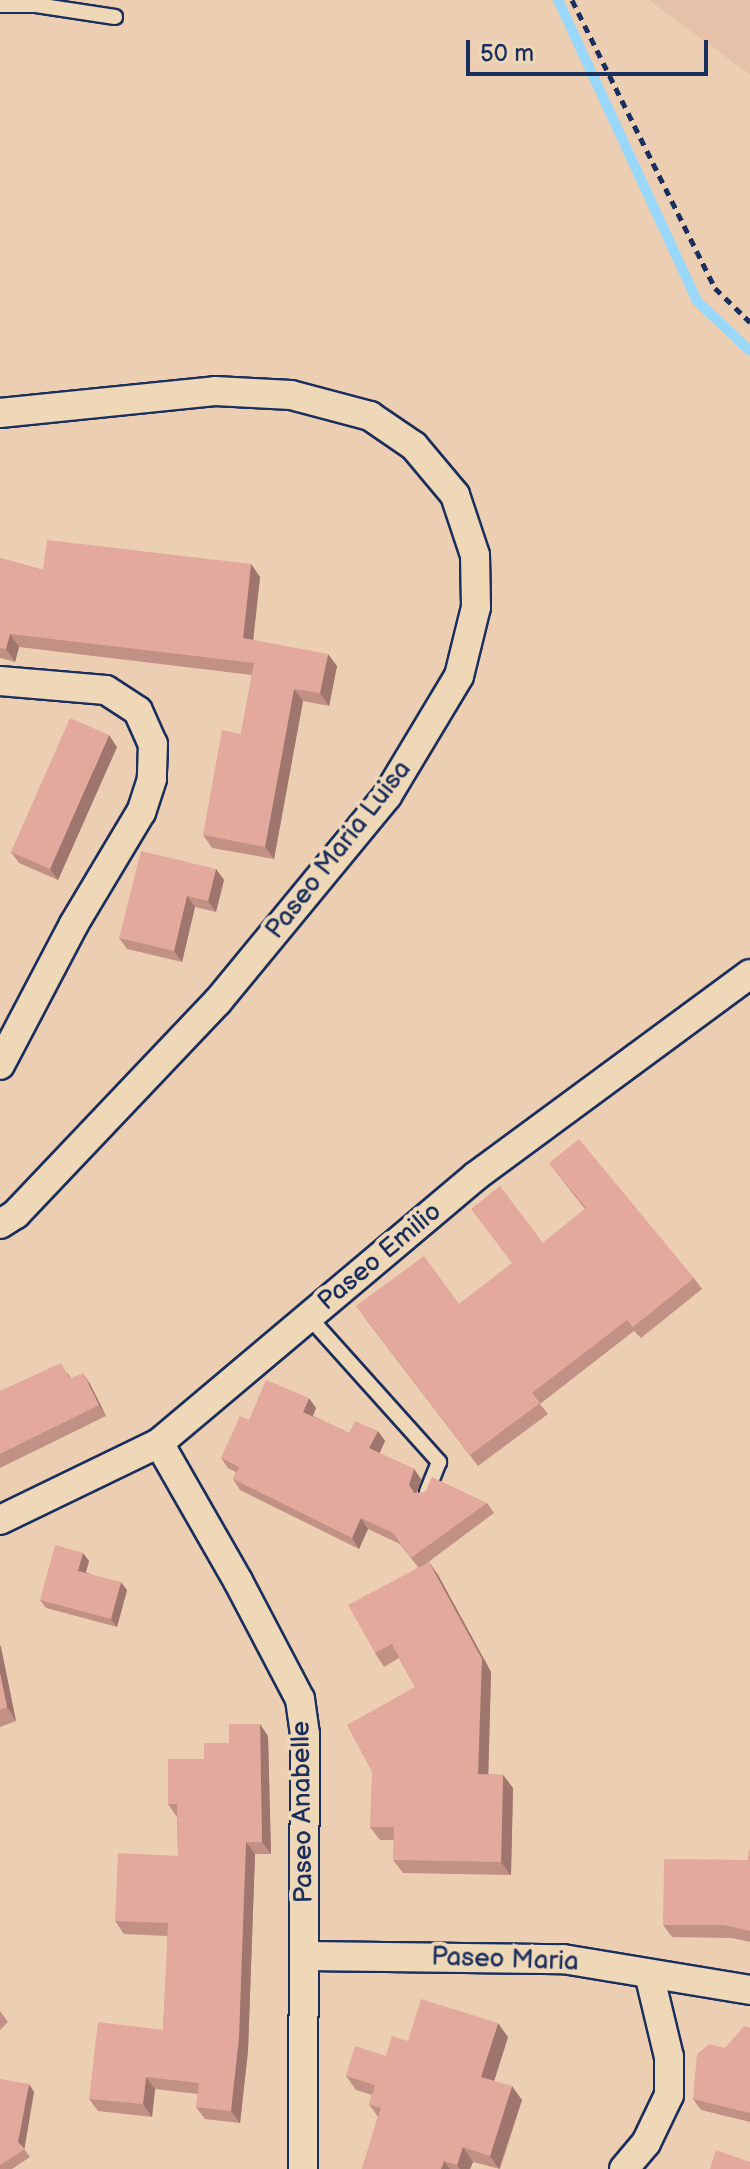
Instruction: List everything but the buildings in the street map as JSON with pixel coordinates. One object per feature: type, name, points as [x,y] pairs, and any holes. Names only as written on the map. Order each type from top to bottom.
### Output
[{"type":"street","name":"Paseo Maria Luisa","points":[[0,413],[215,391],[291,395],[370,416],[414,446],[455,495],[475,555],[476,607],[459,676],[387,796],[218,1001],[16,1214],[0,1224]]},
{"type":"street","points":[[0,681],[106,690],[138,711],[153,744],[152,779],[141,812],[74,924],[0,1065]]},
{"type":"street","name":"Paseo Emilio","points":[[0,1520],[159,1443],[476,1176],[750,974]]},
{"type":"street","name":"Paseo Anabelle","points":[[159,1443],[300,1699],[305,1734],[303,2169]]},
{"type":"street","name":"Paseo Maria","points":[[306,1956],[563,1959],[750,1990]]},
{"type":"street","points":[[624,2169],[646,2143],[669,2095],[669,2057],[649,1974]]},
{"type":"lane","points":[[0,5],[36,5],[115,17]]},
{"type":"lane","points":[[309,1317],[439,1462],[426,1495]]},
{"type":"path","points":[[572,0],[715,288],[750,322]]},
{"type":"shaded area","points":[[649,0],[750,0],[750,75]]},
{"type":"waterway","points":[[558,0],[697,301],[750,351]]}]
